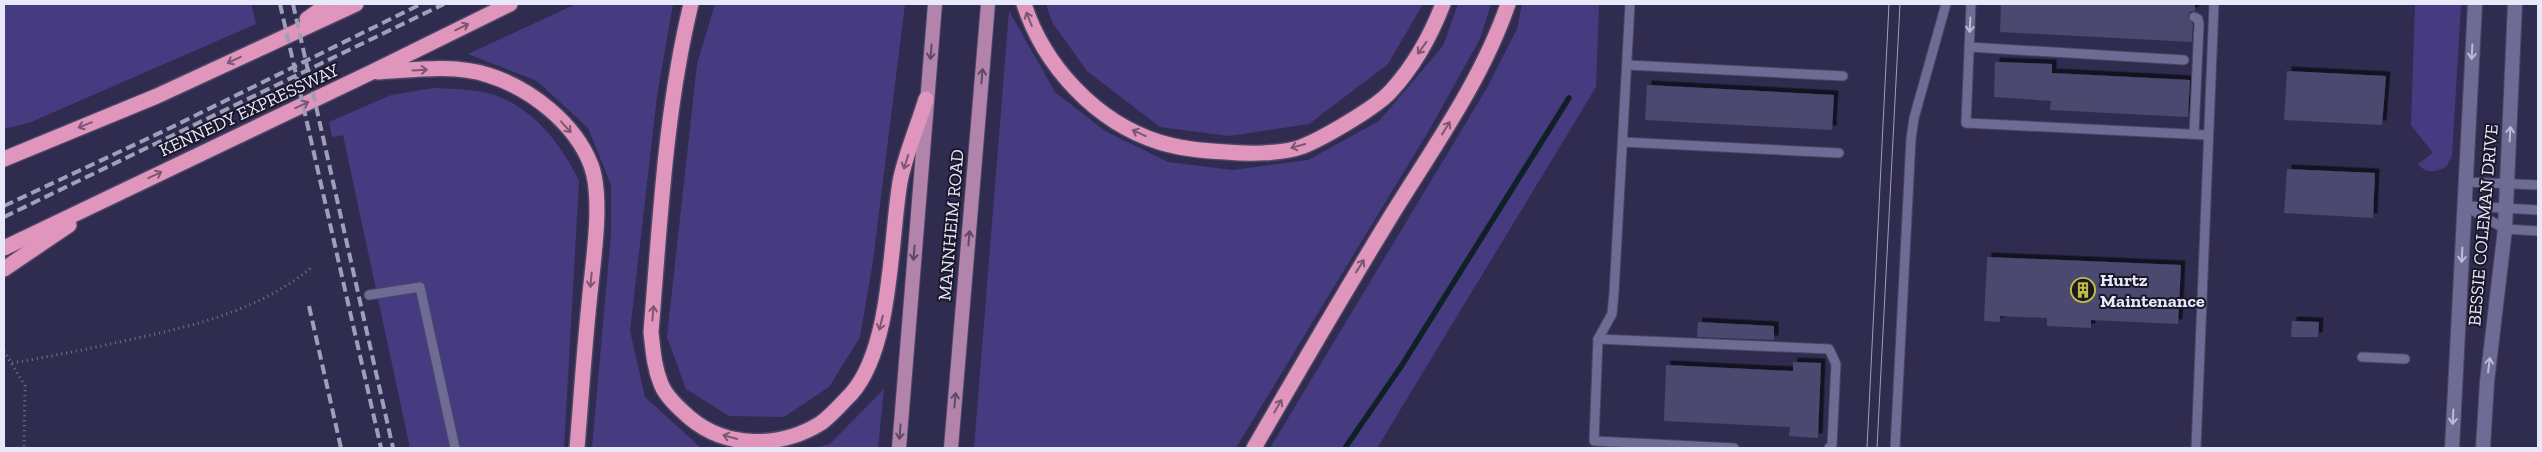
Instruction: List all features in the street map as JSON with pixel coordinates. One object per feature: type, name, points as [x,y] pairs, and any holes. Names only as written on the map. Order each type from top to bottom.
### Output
[{"type":"highway","points":[[278,40],[328,4]]},
{"type":"highway","points":[[4,159],[157,96],[356,4]]},
{"type":"highway","name":"KENNEDY EXPRESSWAY","points":[[4,248],[510,4]]},
{"type":"highway","points":[[691,4],[681,46],[665,164],[651,332],[654,360],[661,386],[678,408],[702,428],[732,439],[765,442],[793,437],[822,422],[852,392],[872,357],[884,310],[900,180],[926,99]]},
{"type":"highway","points":[[1024,4],[1030,23],[1069,82],[1090,102],[1120,124],[1159,142],[1202,151],[1249,154],[1301,147],[1347,123],[1391,92],[1430,37],[1443,4]]},
{"type":"highway","points":[[1254,448],[1341,296],[1460,105],[1499,31],[1508,4]]},
{"type":"highway","points":[[372,72],[453,69],[488,75],[520,89],[547,108],[579,141],[592,166],[596,197],[595,235],[577,448]]},
{"type":"highway","points":[[4,269],[111,196]]},
{"type":"main road","name":"MANNHEIM ROAD","points":[[899,448],[934,4]]},
{"type":"main road","name":"MANNHEIM ROAD","points":[[951,448],[988,4]]},
{"type":"street","name":"BESSIE COLEMAN DRIVE","points":[[2452,448],[2475,4]]},
{"type":"street","name":"BESSIE COLEMAN DRIVE","points":[[2483,448],[2487,382],[2505,229],[2516,4]]},
{"type":"lane","points":[[1630,4],[1612,314],[1598,339],[1594,441],[1734,448]]},
{"type":"lane","points":[[1895,448],[1911,139],[1914,118],[1946,4]]},
{"type":"lane","points":[[1971,4],[1966,123],[2208,135]]},
{"type":"lane","points":[[2196,448],[2214,4]]},
{"type":"lane","points":[[2194,17],[2198,19],[2198,24],[2194,134]]},
{"type":"lane","points":[[1969,47],[2184,60]]},
{"type":"lane","points":[[1627,65],[1843,76]]},
{"type":"lane","points":[[1622,142],[1839,153]]},
{"type":"lane","points":[[2466,182],[2538,185]]},
{"type":"lane","points":[[2465,206],[2538,210]]},
{"type":"lane","points":[[2465,206],[2505,229],[2538,231]]},
{"type":"lane","points":[[369,295],[420,287],[454,448]]},
{"type":"lane","points":[[1598,339],[1829,349],[1836,364],[1832,445],[1829,448]]},
{"type":"lane","points":[[2362,357],[2405,360]]},
{"type":"path","points":[[12,363],[63,355],[172,330],[232,313],[282,289],[312,267]]},
{"type":"path","points":[[4,352],[25,386],[24,448]]},
{"type":"shaded area","points":[[4,4],[251,4],[256,24],[31,122],[4,129]]},
{"type":"shaded area","points":[[576,4],[673,4],[657,96],[630,331],[645,397],[701,448],[592,448],[611,234],[611,185],[588,128],[537,81],[468,54]]},
{"type":"shaded area","points":[[715,4],[905,4],[873,261],[860,337],[829,387],[784,417],[729,416],[686,389],[667,337],[697,64]]},
{"type":"shaded area","points":[[1046,4],[1423,4],[1388,64],[1309,124],[1229,136],[1160,127],[1087,71],[1052,22]]},
{"type":"shaded area","points":[[1458,4],[1491,4],[1480,39],[1428,132],[1236,448],[974,448],[1009,11],[1055,92],[1105,131],[1168,162],[1233,170],[1308,160],[1379,121],[1443,46]]},
{"type":"shaded area","points":[[1522,4],[1599,4],[1596,87],[1377,448],[1270,448],[1487,88],[1517,29]]},
{"type":"shaded area","points":[[2415,4],[2461,4],[2452,156],[2446,167],[2434,171],[2427,171],[2418,164],[2433,153],[2411,125]]},
{"type":"shaded area","points":[[434,88],[488,93],[509,101],[534,119],[555,141],[579,181],[564,448],[410,448],[343,135],[332,137],[329,122],[391,95]]},
{"type":"shaded area","points":[[884,389],[878,448],[816,448],[830,444]]},
{"type":"building","points":[[2001,4],[2195,4],[2195,11],[2190,12],[2188,17],[2193,24],[2192,42],[2000,32]]},
{"type":"building","points":[[1995,62],[2052,64],[2052,73],[2190,80],[2188,117],[2050,110],[2051,101],[1994,97]]},
{"type":"building","points":[[2287,71],[2386,76],[2382,125],[2284,120]]},
{"type":"building","points":[[1647,85],[1834,95],[1832,130],[1645,120]]},
{"type":"building","points":[[2287,169],[2375,173],[2373,218],[2284,213]]},
{"type":"building","name":"Hurtz Maintenance","points":[[1987,257],[2181,265],[2178,324],[2091,320],[2091,328],[2047,326],[2047,318],[2000,316],[2000,322],[1984,321]]},
{"type":"building","points":[[2292,321],[2319,322],[2318,337],[2291,337]]},
{"type":"building","points":[[1698,322],[1774,326],[1774,340],[1697,337]]},
{"type":"building","points":[[1793,362],[1821,363],[1818,438],[1789,436],[1790,427],[1664,421],[1666,365],[1793,371]]},
{"type":"waterway","points":[[1345,448],[1402,365],[1569,98]]},
{"type":"tram line","points":[[1867,448],[1889,4]]},
{"type":"tram line","points":[[1877,448],[1900,4]]},
{"type":"railway","points":[[280,4],[381,448]]},
{"type":"railway","points":[[293,4],[393,448]]},
{"type":"railway","points":[[4,206],[168,129],[421,4]]},
{"type":"railway","points":[[4,217],[444,4]]},
{"type":"railway","points":[[309,306],[341,448]]},
{"type":"place","name":"Hurtz Maintenance","points":[[2083,290]]}]
